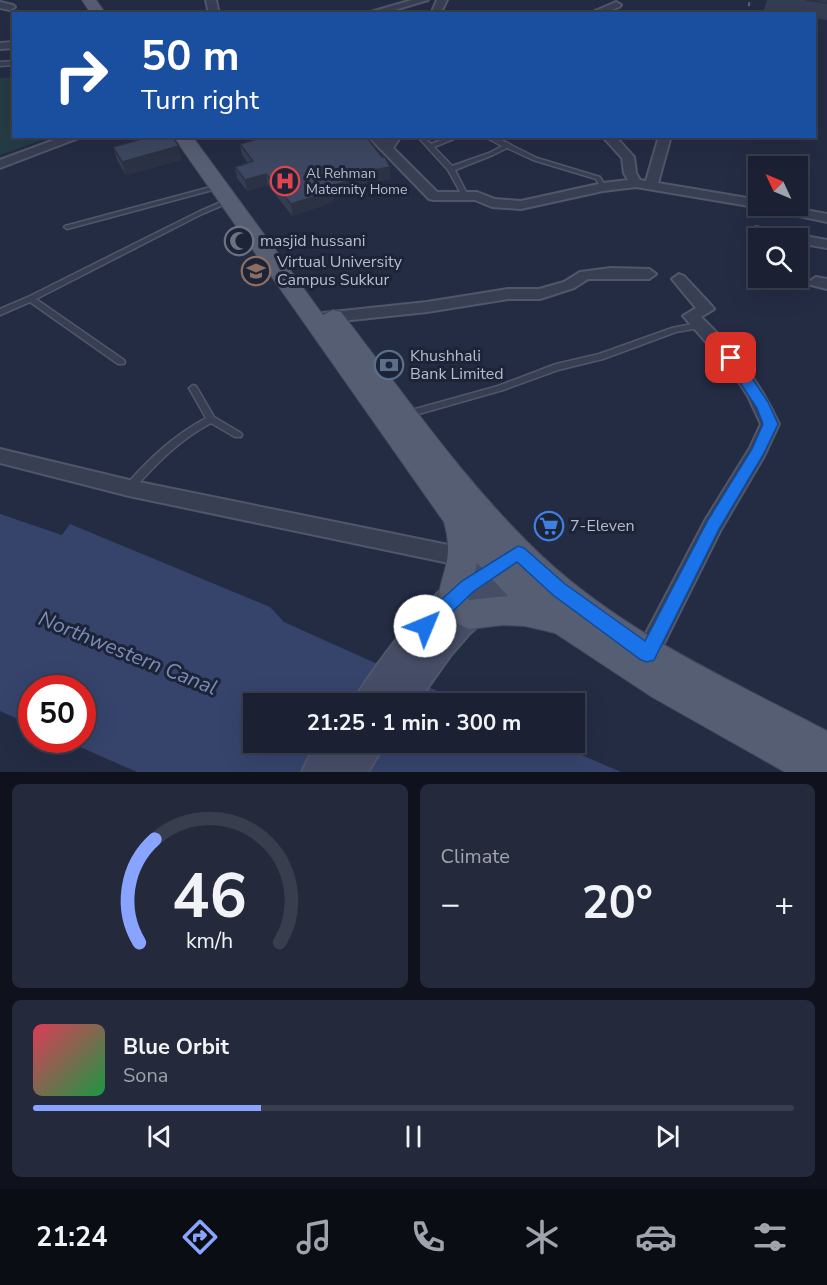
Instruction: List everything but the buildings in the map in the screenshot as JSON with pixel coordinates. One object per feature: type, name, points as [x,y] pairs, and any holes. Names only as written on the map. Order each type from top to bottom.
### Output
[{"type":"main road","points":[[183,138],[223,194],[323,318],[408,414],[517,567],[647,654],[827,751]]},
{"type":"main road","points":[[195,138],[323,318],[455,511],[517,567],[568,623],[637,670],[821,772]]},
{"type":"main road","points":[[455,511],[461,527],[463,557],[461,606]]},
{"type":"main road","points":[[378,693],[461,606],[517,567]]},
{"type":"main road","points":[[461,606],[531,612],[568,623]]},
{"type":"main road","points":[[404,693],[435,633]]},
{"type":"main road","points":[[318,772],[331,753]]},
{"type":"main road","points":[[349,772],[362,753]]},
{"type":"street","points":[[376,12],[423,0]]},
{"type":"street","points":[[597,12],[616,5]]},
{"type":"street","points":[[0,164],[72,138]]},
{"type":"street","points":[[376,138],[434,196],[477,196],[492,203],[521,204],[603,187],[636,183],[748,202]]},
{"type":"street","points":[[386,150],[394,138]]},
{"type":"street","points":[[610,138],[628,157],[630,173],[636,183]]},
{"type":"street","points":[[651,184],[665,138]]},
{"type":"street","points":[[808,214],[827,218]]},
{"type":"street","points":[[808,241],[827,244]]},
{"type":"street","points":[[323,318],[427,307],[508,294],[540,294],[569,285],[585,276],[611,273],[649,274]]},
{"type":"street","points":[[647,654],[713,525],[758,451],[770,424],[763,406],[742,374],[719,343],[691,316],[706,309],[679,279]]},
{"type":"street","points":[[0,456],[129,488],[517,567]]},
{"type":"lane","points":[[422,138],[451,169],[465,196]]},
{"type":"lane","points":[[431,146],[453,138]]},
{"type":"lane","points":[[491,138],[535,159],[598,178],[603,187]]},
{"type":"lane","points":[[451,169],[508,145]]},
{"type":"lane","points":[[67,227],[223,194]]},
{"type":"lane","points":[[0,312],[31,299],[200,213],[223,194]]},
{"type":"lane","points":[[31,299],[121,362]]},
{"type":"lane","points":[[408,414],[500,388],[556,367],[600,357],[675,330],[702,326]]},
{"type":"lane","points":[[193,388],[211,419],[237,435]]},
{"type":"lane","points":[[129,488],[184,432],[211,419]]},
{"type":"shaded area","points":[[12,77],[12,138],[48,138],[0,155],[0,78]]},
{"type":"water","name":"Northwestern Canal","points":[[0,514],[62,535],[70,524],[270,607],[284,622],[442,693],[243,693],[243,753],[577,753],[621,772],[137,772],[94,753],[96,753],[96,675],[18,675],[18,719],[0,711]]},
{"type":"railway","points":[[747,12],[750,0]]},
{"type":"place","name":"Al Rehman Maternity Home","points":[[285,181]]},
{"type":"place","name":"masjid hussani","points":[[239,241]]},
{"type":"place","name":"Virtual University Campus Sukkur","points":[[256,271]]},
{"type":"place","name":"Khushhali Bank Limited","points":[[389,365]]},
{"type":"place","name":"7-Eleven","points":[[549,526]]},
{"type":"route","points":[[425,626],[453,598],[483,574],[518,553],[559,590],[647,654],[713,525],[758,451],[770,424],[763,406],[731,358]]}]
